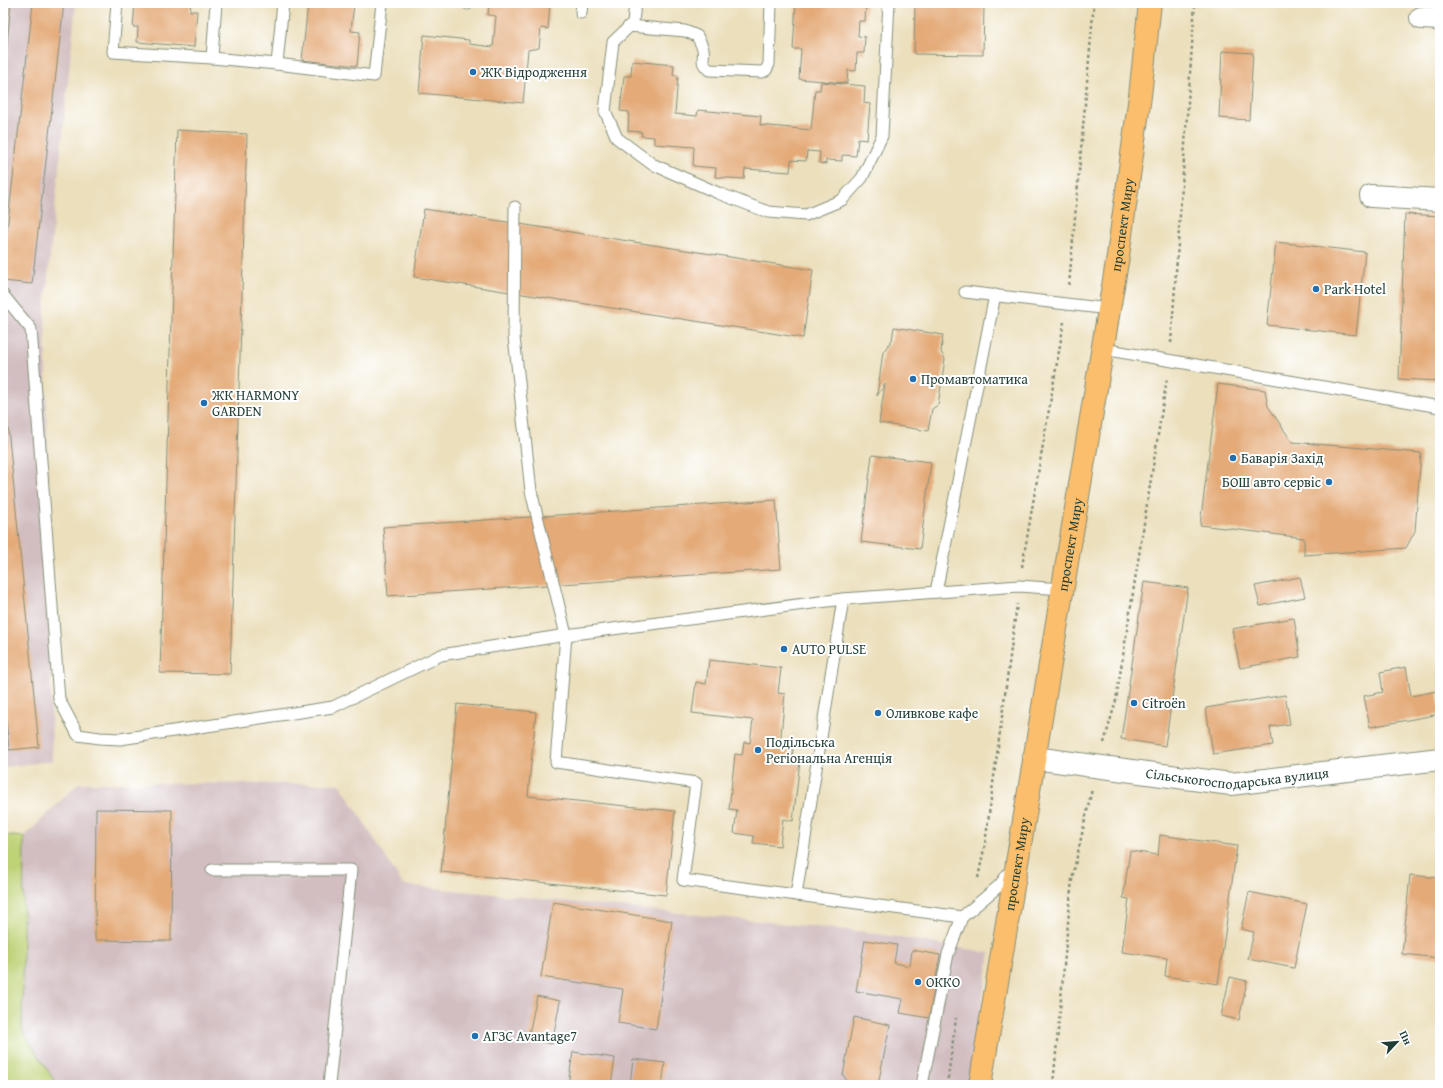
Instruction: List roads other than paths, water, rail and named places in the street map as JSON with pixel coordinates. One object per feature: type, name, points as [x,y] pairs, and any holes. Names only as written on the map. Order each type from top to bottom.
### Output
[{"type":"main road","name":"проспект Миру","points":[[980,1085],[1103,349],[1140,96],[1150,3]]},
{"type":"street","points":[[1371,196],[1440,200]]},
{"type":"street","name":"Сільськогосподарська вулиця","points":[[1034,758],[1231,784],[1440,760]]},
{"type":"lane","points":[[117,3],[113,52],[212,58],[277,64],[374,76],[382,3]]},
{"type":"lane","points":[[212,58],[216,3]]},
{"type":"lane","points":[[277,64],[283,3]]},
{"type":"lane","points":[[635,3],[633,23],[614,42],[605,111],[617,138],[652,164],[718,193],[768,212],[806,215],[842,200],[862,178],[882,136],[890,3]]},
{"type":"lane","points":[[629,26],[685,31],[697,36],[703,49],[702,58],[704,65],[709,70],[762,72],[766,70],[769,64],[771,3]]},
{"type":"lane","points":[[515,207],[514,337],[531,483],[566,635],[556,762],[696,783],[683,880],[962,917]]},
{"type":"lane","points":[[965,292],[1109,309]]},
{"type":"lane","points":[[936,592],[995,295]]},
{"type":"lane","points":[[3,296],[31,330],[59,699],[78,735],[120,739],[334,707],[441,655],[566,635],[843,599],[1019,586],[1062,589]]},
{"type":"lane","points":[[1103,349],[1440,406]]},
{"type":"lane","points":[[796,894],[843,599]]},
{"type":"lane","points":[[922,1085],[948,954],[962,917],[972,910],[1000,884],[1013,866],[1020,840]]},
{"type":"lane","points":[[212,870],[351,870],[330,1085]]},
{"type":"place","name":"ЖК Відродження","points":[[473,72]]},
{"type":"place","name":"Park Hotel","points":[[1316,289]]},
{"type":"place","name":"Промавтоматика","points":[[913,379]]},
{"type":"place","name":"ЖК HARMONY GARDEN","points":[[204,403]]},
{"type":"place","name":"Баварія Захід","points":[[1233,458]]},
{"type":"place","name":"БОШ авто сервіс","points":[[1329,482]]},
{"type":"place","name":"AUTO PULSE","points":[[784,649]]},
{"type":"place","name":"Citroën","points":[[1134,703]]},
{"type":"place","name":"Оливкове кафе","points":[[878,713]]},
{"type":"place","name":"Подільська Регіональна Агенція","points":[[758,750]]},
{"type":"place","name":"ОККО","points":[[918,982]]},
{"type":"place","name":"АГЗС Avantage7","points":[[475,1036]]}]
